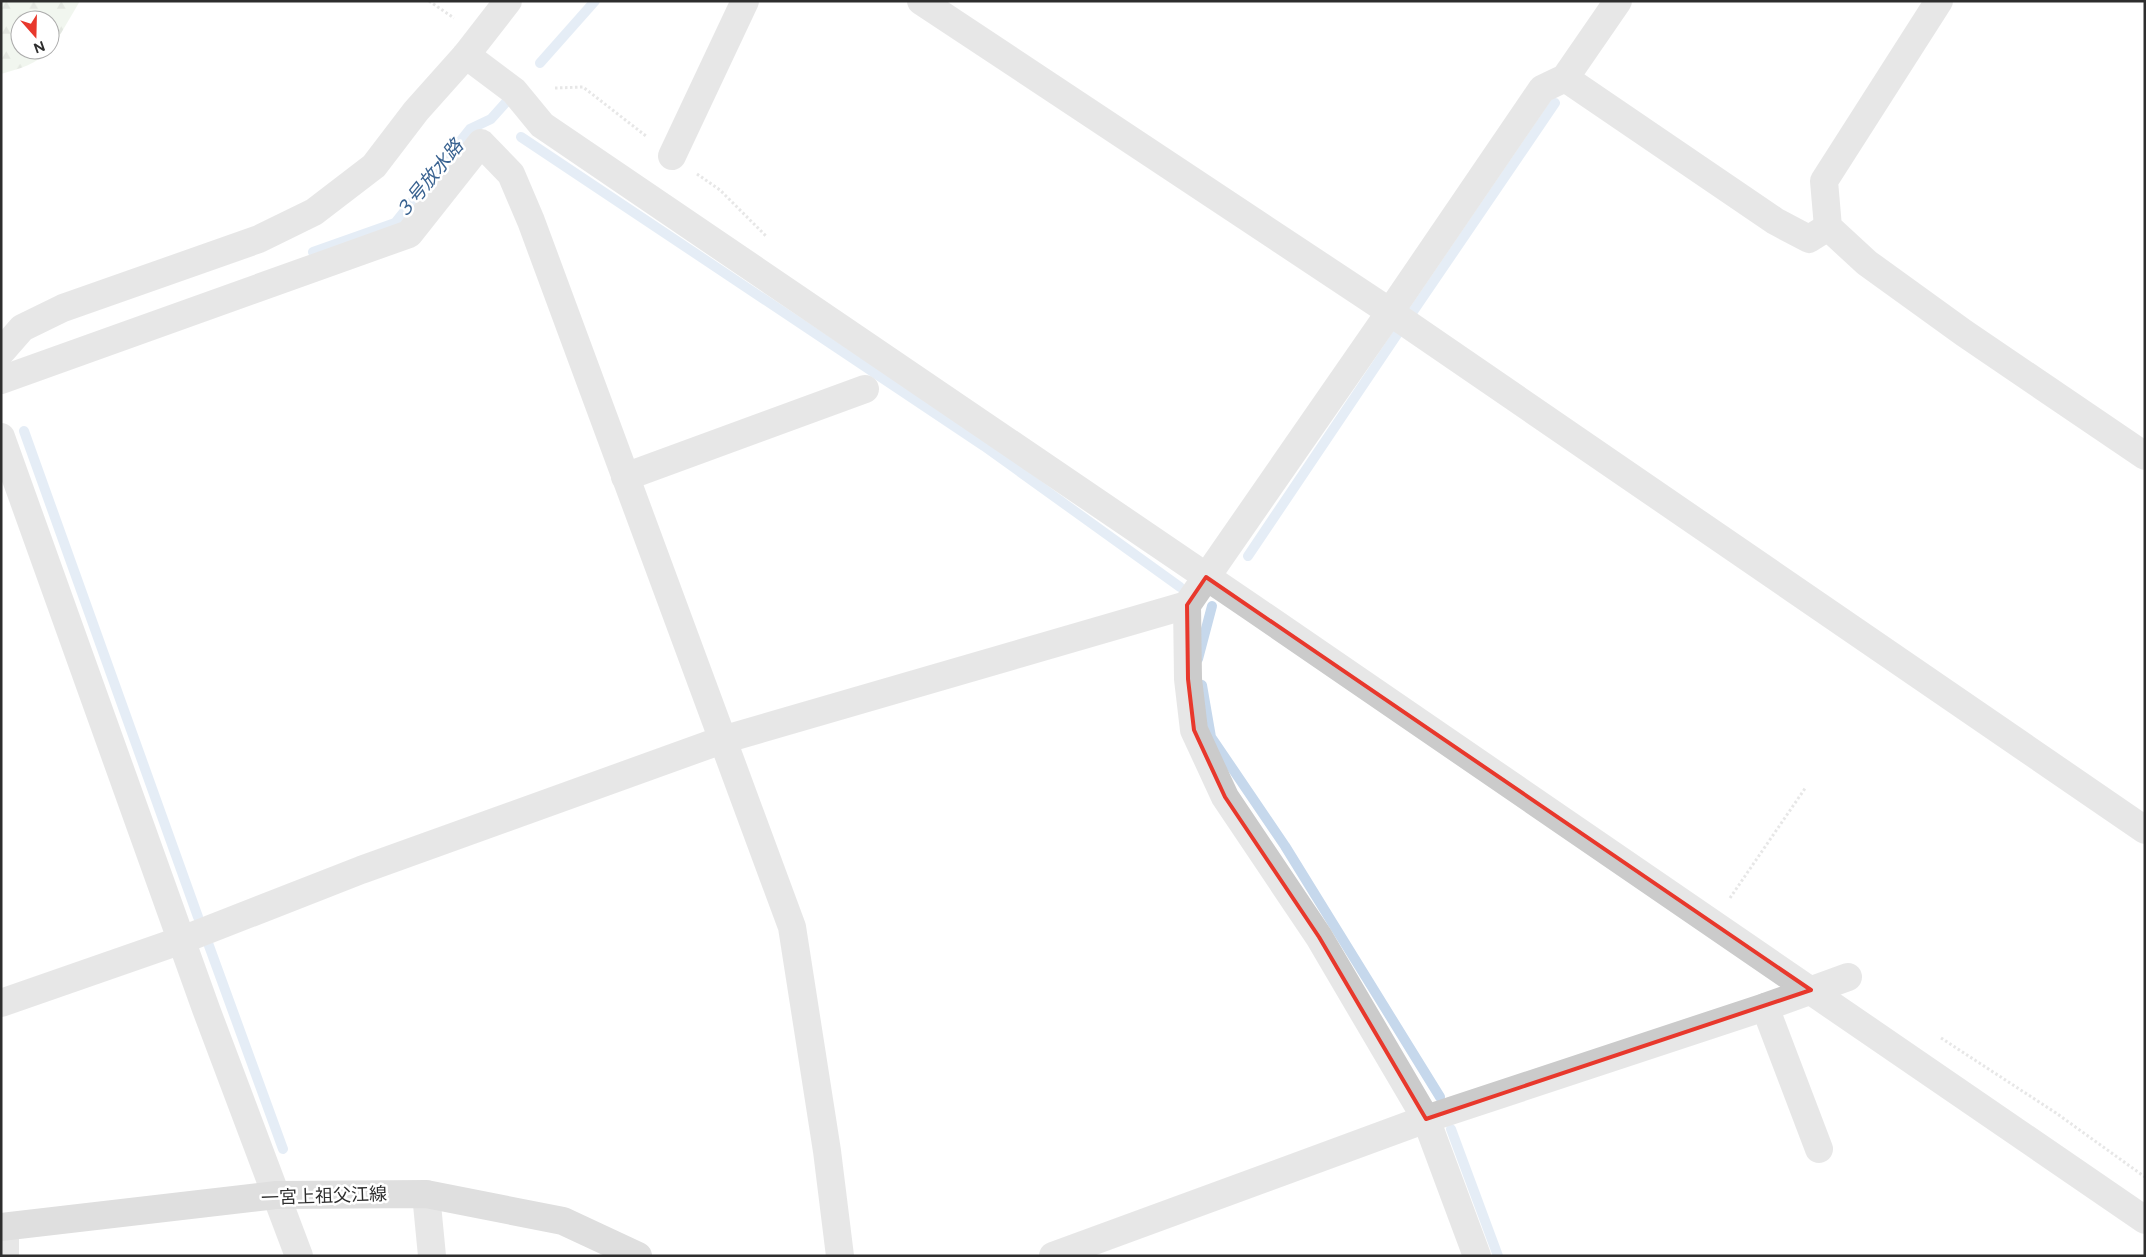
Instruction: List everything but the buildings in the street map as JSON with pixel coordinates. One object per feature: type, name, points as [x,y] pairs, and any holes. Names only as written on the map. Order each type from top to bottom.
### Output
[{"type":"main road","name":"一宮上祖父江線","points":[[3,1227],[276,1196],[426,1194],[563,1221],[606,1248],[638,1256]]},
{"type":"street","points":[[1,352],[22,328],[63,308],[259,239],[314,212],[374,166],[416,110],[466,55],[508,1]]},
{"type":"street","points":[[672,156],[745,1]]},
{"type":"street","points":[[920,1],[1390,312],[2145,830]]},
{"type":"street","points":[[1476,1256],[1426,1119],[1319,936],[1225,797],[1194,730],[1188,679],[1187,605],[1542,89],[1565,78],[1618,1]]},
{"type":"street","points":[[1939,1],[1824,181],[1828,227],[1867,263],[2145,456]]},
{"type":"street","points":[[466,55],[514,91],[542,125],[1811,990],[2145,1220]]},
{"type":"street","points":[[1565,78],[1775,221],[1809,239],[1828,227]]},
{"type":"street","points":[[1,380],[409,234],[481,143],[511,174],[531,221],[792,927],[827,1151],[840,1256]]},
{"type":"street","points":[[625,477],[865,389]]},
{"type":"street","points":[[1,437],[182,940],[299,1256]]},
{"type":"street","points":[[1,1003],[182,940],[361,870],[722,740],[1187,605]]},
{"type":"street","points":[[1053,1256],[1426,1119],[1764,1007],[1848,977]]},
{"type":"street","points":[[1764,1007],[1818,1149]]},
{"type":"street","points":[[426,1194],[432,1256]]},
{"type":"street","points":[[3,1227],[5,1256]]},
{"type":"path","points":[[1730,899],[1806,787]]},
{"type":"highlighted area","points":[[1206,577],[1811,990],[1426,1119],[1319,937],[1225,797],[1194,730],[1188,679],[1187,605]]},
{"type":"green space","points":[[1,1],[80,1],[60,35],[60,10],[10,10],[10,60],[37,60],[21,68],[1,74]]},
{"type":"waterway","name":"３号放水路","points":[[540,63],[595,1]]},
{"type":"waterway","name":"３号放水路","points":[[313,252],[395,223],[470,129],[491,119],[508,100]]},
{"type":"waterway","points":[[1412,313],[1555,103]]},
{"type":"waterway","points":[[521,137],[984,446],[1180,587]]},
{"type":"waterway","points":[[1248,556],[1398,333]]},
{"type":"waterway","points":[[24,431],[198,917]]},
{"type":"waterway","points":[[1198,659],[1212,606]]},
{"type":"waterway","points":[[1202,685],[1211,737],[1285,846],[1440,1097]]},
{"type":"waterway","points":[[208,943],[283,1149]]},
{"type":"waterway","points":[[1451,1129],[1498,1256]]}]
